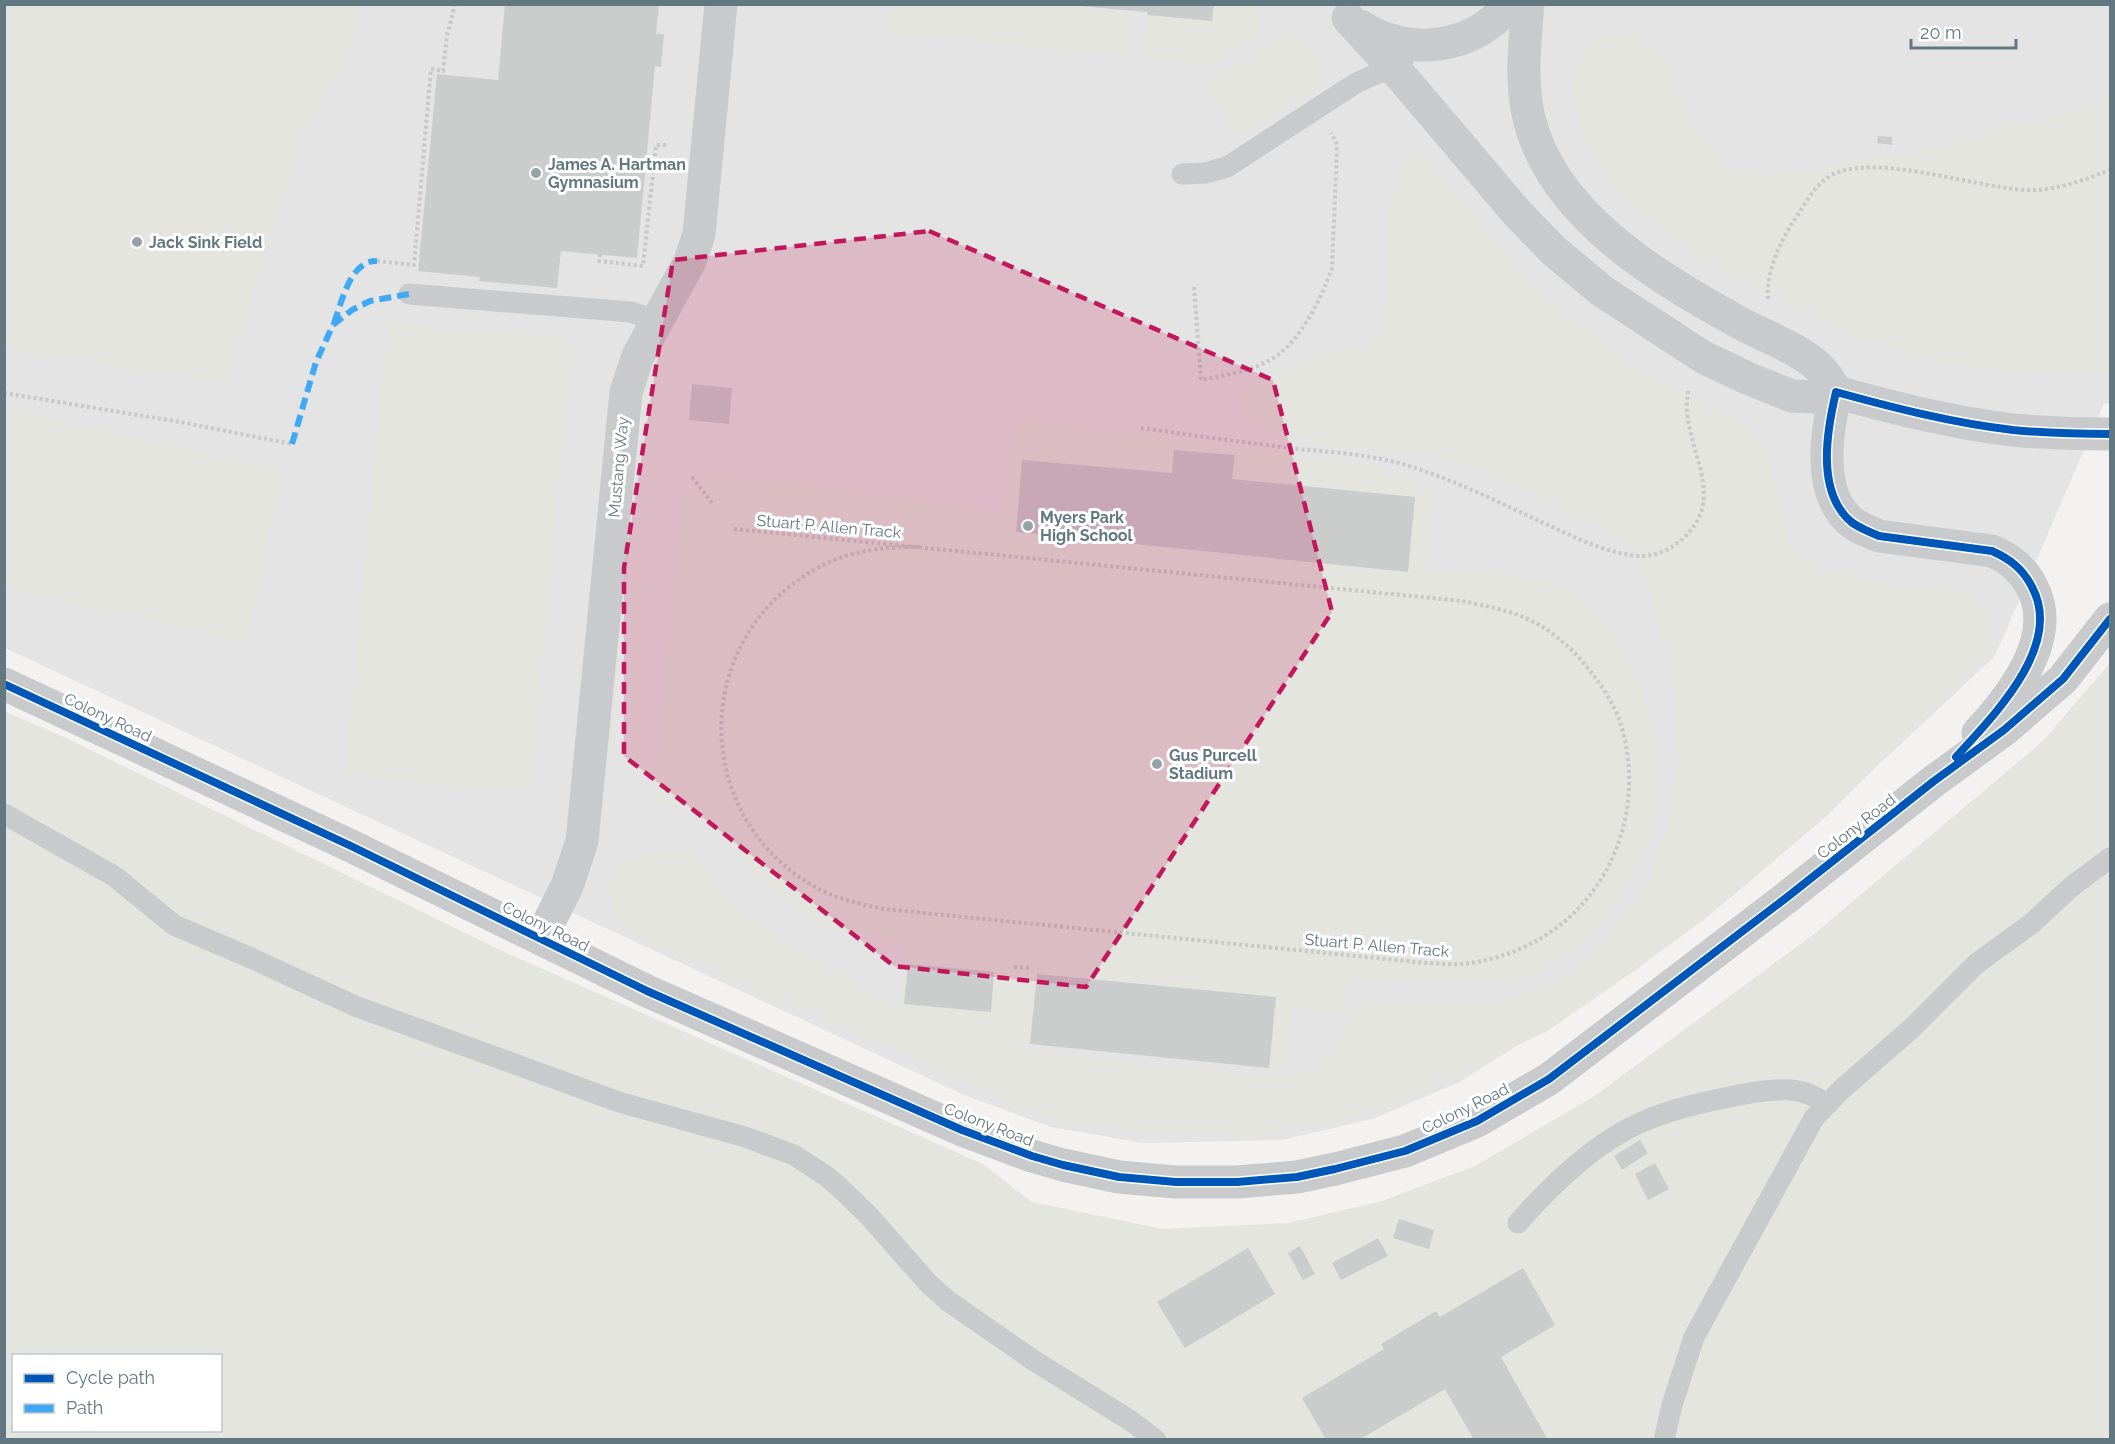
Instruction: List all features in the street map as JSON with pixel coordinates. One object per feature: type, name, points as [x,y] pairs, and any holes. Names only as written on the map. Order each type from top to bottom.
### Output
[{"type":"street","name":"Mustang Way","points":[[541,938],[567,886],[582,841],[626,392],[638,356],[690,261],[699,234],[721,4]]},
{"type":"street","points":[[1343,11],[1378,37],[1413,46],[1449,44],[1482,30],[1510,4]]},
{"type":"street","points":[[1528,4],[1524,83],[1528,116],[1535,141],[1562,189],[1585,214],[1629,252],[1666,279],[1716,309],[1807,357],[1823,371],[1836,392]]},
{"type":"street","points":[[1343,11],[1518,214],[1553,250],[1602,291],[1703,357],[1792,396],[1814,397],[1836,392],[1903,411],[2013,430],[2110,434]]},
{"type":"street","name":"Colony Road","points":[[1836,392],[1829,432],[1829,481],[1835,501],[1847,518],[1862,529],[1879,536],[1980,548],[1999,554],[2017,566],[2026,576],[2040,605],[2041,619],[2038,638],[2021,677],[1990,720],[1934,781]]},
{"type":"street","name":"Colony Road","points":[[4,684],[85,720],[647,991],[973,1134],[1032,1156],[1094,1172],[1147,1180],[1205,1182],[1266,1180],[1335,1169],[1405,1151],[1458,1130],[1549,1079],[1934,781],[2004,730],[2063,679],[2110,619]]},
{"type":"lane","points":[[1182,174],[1205,173],[1227,167],[1356,83],[1449,44]]},
{"type":"lane","points":[[409,294],[631,312],[657,321]]},
{"type":"lane","points":[[4,814],[114,876],[174,926],[251,958],[355,1006],[609,1098],[745,1137],[794,1155],[838,1186],[869,1216],[928,1283],[948,1301],[1033,1360],[1131,1420],[1156,1440]]},
{"type":"lane","points":[[1664,1440],[1694,1337],[1814,1118],[1911,1029],[1976,964],[2031,924],[2071,887],[2110,858]]},
{"type":"lane","points":[[1518,1223],[1581,1161],[1641,1122],[1683,1108],[1774,1089],[1805,1092],[1819,1098],[1827,1105]]},
{"type":"path","points":[[377,261],[414,265],[431,69],[443,71],[447,36],[455,4]]},
{"type":"path","points":[[1194,287],[1201,380],[1238,373],[1260,365],[1284,350],[1311,314],[1332,268],[1337,151],[1336,142],[1331,133]]},
{"type":"path","points":[[600,255],[599,261],[643,266],[656,145],[667,146]]},
{"type":"path","points":[[1769,306],[1768,279],[1789,229],[1819,186],[1828,177],[1844,170],[1884,167],[1996,188],[2030,190],[2075,183],[2110,170]]},
{"type":"path","points":[[1141,428],[1352,455],[1406,465],[1459,484],[1578,538],[1619,553],[1640,556],[1661,553],[1681,541],[1698,521],[1702,509],[1704,489],[1700,461],[1692,445],[1686,404],[1690,384]]},
{"type":"path","points":[[4,393],[180,422],[292,444]]},
{"type":"path","points":[[692,477],[712,503]]},
{"type":"path","points":[[1014,967],[1029,968]]},
{"type":"highlighted area","points":[[929,231],[1273,380],[1332,612],[1086,987],[894,966],[624,756],[624,568],[673,260]]},
{"type":"shaded area","name":"Jack Sink Field","points":[[5,4],[357,5],[351,50],[301,137],[226,384],[5,348]]},
{"type":"shaded area","name":"Myers Park High School","points":[[5,5],[2110,5],[2110,403],[2104,404],[1995,656],[1873,770],[1537,1033],[1458,1083],[1372,1119],[1282,1140],[1143,1143],[1051,1127],[964,1095],[5,648]]},
{"type":"shaded area","points":[[891,5],[1062,5],[1129,11],[1125,56],[888,33]]},
{"type":"shaded area","points":[[1214,5],[1261,5],[1258,34],[1208,64],[1144,58],[1148,15],[1212,20]]},
{"type":"shaded area","points":[[1292,32],[1324,63],[1327,69],[1322,85],[1235,138],[1223,109],[1207,90],[1208,83]]},
{"type":"shaded area","points":[[1630,33],[1648,41],[1667,62],[1692,124],[1727,168],[1764,177],[1950,145],[1989,131],[2088,108],[2110,95],[2110,376],[2043,374],[1943,363],[1858,338],[1773,292],[1691,252],[1621,194],[1586,142],[1571,87],[1582,59],[1595,39]]},
{"type":"shaded area","name":"Gus Purcell Stadium","points":[[1419,155],[1432,164],[1497,245],[1551,303],[1628,363],[1695,401],[1739,421],[1759,438],[1769,454],[1788,541],[1799,555],[1822,568],[1876,581],[1959,592],[1975,599],[1985,610],[1990,630],[1985,651],[1972,671],[1828,815],[1710,915],[1546,1032],[1397,1100],[1339,1120],[1265,1134],[1158,1133],[1086,1127],[1031,1111],[983,1087],[650,943],[624,926],[611,907],[607,884],[612,870],[622,860],[650,853],[679,850],[694,854],[703,863],[715,888],[726,900],[770,933],[894,1008],[933,1017],[901,1007],[907,942],[822,928],[785,900],[744,863],[719,827],[705,816],[653,805],[682,494],[715,474],[1002,512],[1014,420],[1374,466],[1432,492],[1424,568],[1524,577],[1566,584],[1613,632],[1643,691],[1655,734],[1658,794],[1649,837],[1628,885],[1601,925],[1572,951],[1534,973],[1505,982],[1479,986],[1348,977],[1343,1012],[1292,1008],[1286,1061],[1269,1068],[1030,1044],[996,1035],[1040,1053],[1273,1077],[1307,1072],[1329,1055],[1355,1012],[1371,1004],[1449,1006],[1502,1001],[1558,982],[1587,957],[1622,919],[1648,883],[1666,828],[1679,761],[1674,679],[1653,601],[1635,551],[1605,528],[1532,492],[1458,462],[1412,451],[1346,448],[1282,438],[1258,423],[1243,408],[1239,397],[1242,390],[1327,354],[1367,344],[1377,334],[1387,298],[1392,188],[1398,174],[1410,157]]},
{"type":"shaded area","points":[[388,322],[572,339],[530,793],[345,775]]},
{"type":"shaded area","points":[[5,408],[284,471],[245,642],[5,588]]},
{"type":"shaded area","points":[[2110,663],[2110,1439],[5,1439],[4,711],[66,738],[500,950],[983,1164],[1032,1202],[1163,1229],[1288,1223],[1382,1201],[1475,1166],[1593,1097],[1814,934],[2043,741]]},
{"type":"building","name":"James A. Hartman Gymnasium","points":[[505,4],[659,4],[656,34],[664,34],[661,67],[655,66],[637,258],[561,251],[557,288],[479,281],[480,277],[418,271],[437,74],[498,80]]},
{"type":"building","points":[[1079,4],[1214,4],[1212,21],[1148,15],[1147,12],[1079,6]]},
{"type":"building","points":[[1878,136],[1892,137],[1892,145],[1877,143]]},
{"type":"building","points":[[692,384],[732,388],[729,424],[689,420]]},
{"type":"building","points":[[1174,450],[1235,455],[1232,479],[1415,497],[1408,572],[1016,532],[1022,460],[1172,473]]},
{"type":"building","points":[[908,964],[994,972],[991,1012],[904,1004]]},
{"type":"building","points":[[1037,974],[1276,997],[1269,1068],[1030,1044]]},
{"type":"building","points":[[1640,1140],[1648,1153],[1622,1170],[1614,1156]]},
{"type":"building","points":[[1655,1163],[1669,1189],[1648,1200],[1635,1174]]},
{"type":"building","points":[[1399,1219],[1434,1230],[1429,1249],[1393,1238]]},
{"type":"building","points":[[1378,1238],[1388,1256],[1341,1280],[1332,1263]]},
{"type":"building","points":[[1300,1246],[1315,1274],[1303,1280],[1288,1253]]},
{"type":"building","points":[[1248,1248],[1275,1294],[1185,1348],[1157,1302]]},
{"type":"building","points":[[1523,1268],[1555,1325],[1501,1357],[1548,1440],[1474,1440],[1445,1389],[1359,1440],[1326,1440],[1302,1398],[1384,1349],[1381,1344],[1436,1311],[1440,1317]]},
{"type":"marked path","points":[[334,323],[348,284],[354,275],[360,267],[377,261]]},
{"type":"marked path","points":[[292,444],[316,362],[333,325],[352,310],[370,301],[409,294]]},
{"type":"cycle path","points":[[1956,757],[2005,701],[2032,656],[2039,633],[2039,610],[2032,587],[2020,570],[2005,557],[1992,551],[1879,536],[1850,521],[1831,491],[1828,475],[1828,440],[1836,392],[1924,414],[1991,427],[2037,432],[2110,434]]},
{"type":"cycle path","points":[[4,684],[351,846],[647,991],[962,1130],[1032,1156],[1119,1177],[1176,1182],[1237,1182],[1297,1177],[1405,1151],[1477,1121],[1549,1079],[1786,898],[1934,781],[2004,730],[2063,679],[2110,619]]},
{"type":"place","name":"James A. Hartman Gymnasium","points":[[536,173]]},
{"type":"place","name":"Jack Sink Field","points":[[137,242]]},
{"type":"place","name":"Myers Park High School","points":[[1028,526]]},
{"type":"place","name":"Gus Purcell Stadium","points":[[1157,764]]}]
